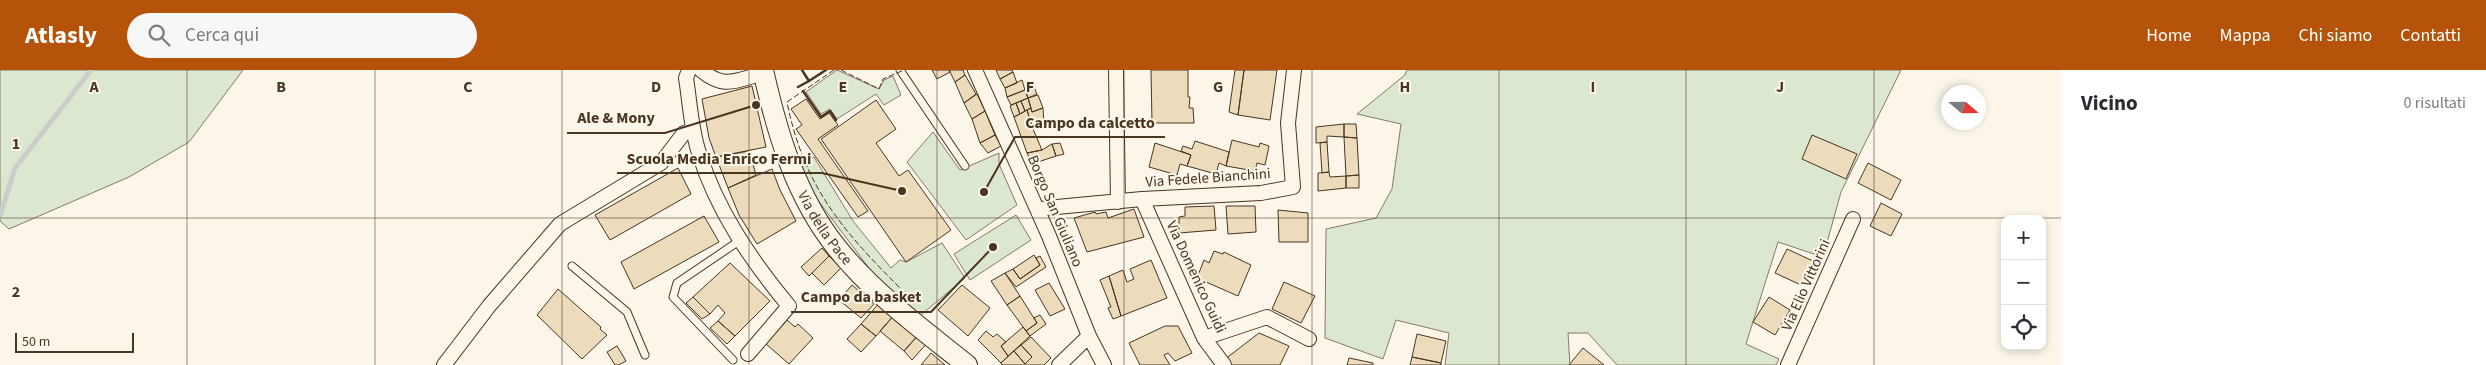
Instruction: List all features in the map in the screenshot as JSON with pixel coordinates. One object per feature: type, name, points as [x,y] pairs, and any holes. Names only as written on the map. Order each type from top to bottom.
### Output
[{"type":"main road","name":"Via della Pace","points":[[764,71],[783,147],[808,204],[821,225],[857,270],[967,365]]},
{"type":"street","points":[[689,70],[686,78],[693,130],[706,173],[739,242],[789,306],[748,354]]},
{"type":"street","points":[[701,70],[710,78],[724,84],[764,71]]},
{"type":"street","name":"Borgo San Giuliano","points":[[975,70],[1038,211],[1089,336],[1104,365]]},
{"type":"street","points":[[1116,70],[1118,202]]},
{"type":"street","name":"Via Fedele Bianchini","points":[[1038,211],[1046,208],[1142,199],[1261,193],[1293,187],[1288,124],[1294,70]]},
{"type":"street","points":[[444,365],[490,306],[560,224],[661,163],[684,133],[693,130]]},
{"type":"street","name":"Via Domenico Guidi","points":[[1142,199],[1204,338],[1224,365]]},
{"type":"street","name":"Via Elio Vittorini","points":[[1788,365],[1853,219]]},
{"type":"street","points":[[1204,338],[1267,317],[1309,339]]},
{"type":"street","points":[[1059,365],[1089,336]]},
{"type":"lane","points":[[900,70],[965,166]]},
{"type":"lane","points":[[733,360],[673,297],[677,282],[739,242]]},
{"type":"lane","points":[[572,266],[627,312],[645,355]]},
{"type":"green space","points":[[0,70],[243,70],[189,142],[129,177],[9,229],[0,221]]},
{"type":"green space","points":[[837,70],[879,89],[884,80],[893,76],[901,95],[884,105],[876,94],[837,119],[830,109],[821,114],[806,92]]},
{"type":"green space","points":[[1407,70],[1901,70],[1841,192],[1823,257],[1778,242],[1746,344],[1779,359],[1776,365],[1617,365],[1588,333],[1568,333],[1570,365],[1445,365],[1449,333],[1396,320],[1383,359],[1325,338],[1326,229],[1376,218],[1392,189],[1401,124],[1357,114],[1405,75]]},
{"type":"green space","points":[[933,132],[960,170],[999,153],[999,164],[1017,205],[966,240],[907,162]]},
{"type":"green space","points":[[814,157],[853,221],[891,268],[900,260],[906,262],[942,243],[965,278],[921,315],[878,280],[795,170]]},
{"type":"green space","points":[[1016,215],[1031,240],[970,280],[954,254]]},
{"type":"building","points":[[932,70],[949,70],[950,72],[937,79]]},
{"type":"building","points":[[949,70],[963,70],[965,75],[955,82]]},
{"type":"building","points":[[996,70],[1012,70],[1013,72],[1000,79]]},
{"type":"building","points":[[1151,70],[1188,70],[1189,108],[1193,108],[1194,123],[1152,123]]},
{"type":"building","points":[[1235,70],[1244,70],[1238,115],[1229,112]]},
{"type":"building","points":[[1244,70],[1277,70],[1270,120],[1238,115]]},
{"type":"building","points":[[1013,72],[1017,83],[1005,88],[1000,79]]},
{"type":"building","points":[[965,75],[976,94],[964,103],[955,82]]},
{"type":"building","points":[[1022,80],[1025,90],[1007,97],[1005,88]]},
{"type":"building","points":[[752,86],[766,147],[716,157],[709,138],[702,99]]},
{"type":"building","points":[[1034,87],[1037,94],[1028,98],[1025,90]]},
{"type":"building","points":[[1025,90],[1028,98],[1011,105],[1007,97]]},
{"type":"building","points":[[977,94],[985,111],[972,119],[964,103]]},
{"type":"building","points":[[1038,95],[1043,108],[1032,112],[1028,98]]},
{"type":"building","points":[[1028,98],[1031,108],[1025,111],[1021,101]]},
{"type":"building","points":[[806,99],[820,119],[829,113],[838,125],[818,139],[868,211],[858,217],[796,129],[802,125],[791,109]]},
{"type":"building","points":[[876,100],[896,129],[876,143],[899,176],[908,170],[951,230],[906,262],[821,139]]},
{"type":"building","points":[[1021,101],[1025,111],[1020,114],[1016,103]]},
{"type":"building","points":[[1016,103],[1020,114],[1014,117],[1010,106]]},
{"type":"building","points":[[1031,108],[1032,112],[1043,108],[1044,125],[1033,129],[1027,110]]},
{"type":"building","points":[[1027,110],[1042,150],[1027,153],[1014,117]]},
{"type":"building","points":[[985,111],[995,135],[980,143],[972,119]]},
{"type":"building","points":[[1344,124],[1356,124],[1357,138],[1344,137]]},
{"type":"building","points":[[1344,124],[1344,137],[1327,136],[1327,142],[1316,143],[1316,127]]},
{"type":"building","points":[[995,135],[1001,146],[988,153],[980,143]]},
{"type":"building","points":[[1812,135],[1857,154],[1846,179],[1802,159]]},
{"type":"building","points":[[1344,137],[1357,138],[1359,175],[1346,176]]},
{"type":"building","points":[[1232,140],[1259,147],[1260,143],[1269,146],[1265,165],[1257,163],[1255,171],[1226,166]]},
{"type":"building","points":[[1195,141],[1229,152],[1226,166],[1219,163],[1216,174],[1187,166],[1191,155],[1181,151],[1183,146],[1192,149]]},
{"type":"building","points":[[1327,142],[1329,172],[1322,173],[1320,143]]},
{"type":"building","points":[[1060,143],[1064,154],[1056,156],[1052,144]]},
{"type":"building","points":[[1155,143],[1191,155],[1187,166],[1180,164],[1177,175],[1149,167]]},
{"type":"building","points":[[1052,144],[1056,156],[1032,164],[1027,153],[1042,150]]},
{"type":"building","points":[[749,151],[756,175],[728,188],[716,157]]},
{"type":"building","points":[[1868,163],[1901,180],[1891,200],[1858,183]]},
{"type":"building","points":[[678,168],[691,194],[610,240],[595,215]]},
{"type":"building","points":[[772,169],[780,190],[796,221],[757,244],[739,215],[728,188]]},
{"type":"building","points":[[1329,172],[1330,177],[1346,176],[1346,188],[1318,191],[1318,173]]},
{"type":"building","points":[[1359,175],[1359,188],[1346,188],[1346,176]]},
{"type":"building","points":[[1881,203],[1902,214],[1891,236],[1870,226]]},
{"type":"building","points":[[1214,206],[1216,230],[1179,233],[1179,217],[1185,216],[1185,207]]},
{"type":"building","points":[[1226,206],[1255,206],[1256,232],[1228,234]]},
{"type":"building","points":[[1134,209],[1144,237],[1087,252],[1074,218],[1095,212],[1096,214],[1106,212],[1108,218]]},
{"type":"building","points":[[1278,210],[1308,213],[1308,242],[1279,242]]},
{"type":"building","points":[[704,216],[719,242],[634,289],[621,262]]},
{"type":"building","points":[[822,248],[829,256],[809,276],[801,267]]},
{"type":"building","points":[[1787,249],[1813,261],[1801,285],[1775,273]]},
{"type":"building","points":[[1214,251],[1223,254],[1224,252],[1251,265],[1238,296],[1197,278],[1204,260],[1209,263]]},
{"type":"building","points":[[1034,255],[1040,265],[1020,279],[1013,269]]},
{"type":"building","points":[[829,256],[841,268],[824,285],[812,273]]},
{"type":"building","points":[[1040,256],[1046,267],[1016,287],[1005,273],[1013,269],[1020,279],[1040,265],[1036,258]]},
{"type":"building","points":[[1151,260],[1167,298],[1121,316],[1109,276],[1123,270],[1127,282],[1134,279],[1130,269]]},
{"type":"building","points":[[730,263],[770,301],[735,336],[718,321],[725,313],[718,305],[710,314],[693,297]]},
{"type":"building","points":[[1005,273],[1020,296],[1007,305],[991,281]]},
{"type":"building","points":[[1109,276],[1121,316],[1113,319],[1108,308],[1111,307],[1100,280]]},
{"type":"building","points":[[1284,282],[1315,296],[1301,323],[1272,309]]},
{"type":"building","points":[[1049,283],[1065,309],[1050,316],[1035,290]]},
{"type":"building","points":[[852,285],[874,304],[861,318],[839,300]]},
{"type":"building","points":[[962,285],[990,308],[968,336],[938,310]]},
{"type":"building","points":[[558,289],[601,327],[600,329],[607,335],[582,359],[537,315]]},
{"type":"building","points":[[1020,296],[1037,323],[1026,331],[1007,305]]},
{"type":"building","points":[[693,297],[710,314],[702,319],[686,303]]},
{"type":"building","points":[[1769,297],[1790,310],[1775,335],[1753,322]]},
{"type":"building","points":[[880,302],[896,313],[876,336],[861,324]]},
{"type":"building","points":[[896,313],[920,333],[904,351],[880,331]]},
{"type":"building","points":[[1040,315],[1046,324],[1030,336],[1026,331],[1037,323],[1034,318]]},
{"type":"building","points":[[787,320],[795,327],[798,324],[813,338],[789,364],[766,344]]},
{"type":"building","points":[[718,321],[735,336],[727,344],[710,328]]},
{"type":"building","points":[[861,324],[876,336],[861,352],[847,339]]},
{"type":"building","points":[[1165,326],[1178,326],[1192,353],[1175,361],[1168,353],[1164,355],[1170,365],[1140,365],[1129,343]]},
{"type":"building","points":[[1023,327],[1030,336],[1008,356],[1001,346]]},
{"type":"building","points":[[986,331],[993,337],[997,334],[1006,342],[1001,346],[1008,356],[1001,363],[978,340]]},
{"type":"building","points":[[920,333],[929,341],[912,360],[904,351]]},
{"type":"building","points":[[1259,333],[1289,346],[1280,365],[1228,365],[1224,360]]},
{"type":"building","points":[[1417,334],[1446,341],[1441,363],[1412,357]]},
{"type":"building","points":[[1031,337],[1051,358],[1044,365],[1002,365],[1001,363],[1014,351],[1025,364],[1032,357],[1021,345]]},
{"type":"building","points":[[1021,345],[1032,357],[1025,364],[1014,351]]},
{"type":"building","points":[[617,346],[626,361],[615,365],[607,352]]},
{"type":"building","points":[[1583,348],[1604,365],[1569,365]]},
{"type":"building","points":[[931,353],[945,365],[921,365]]},
{"type":"building","points":[[1412,357],[1441,363],[1441,365],[1410,365]]},
{"type":"building","points":[[1349,358],[1373,363],[1373,365],[1347,365]]},
{"type":"waterway","points":[[0,216],[15,168],[91,70]]},
{"type":"fence","points":[[834,70],[787,102],[794,132],[815,183],[828,205],[861,247],[902,290]]},
{"type":"fence","points":[[841,70],[879,89],[883,79],[904,70]]},
{"type":"wall","points":[[802,70],[809,81],[826,70]]},
{"type":"wall","points":[[798,87],[809,81]]},
{"type":"wall","points":[[803,91],[821,117],[830,111],[836,120]]},
{"type":"place","name":"Ale & Mony","points":[[756,105]]},
{"type":"place","name":"Scuola Media Enrico Fermi","points":[[902,191]]},
{"type":"place","name":"Campo da calcetto","points":[[984,192]]},
{"type":"place","name":"Campo da basket","points":[[993,247]]}]
